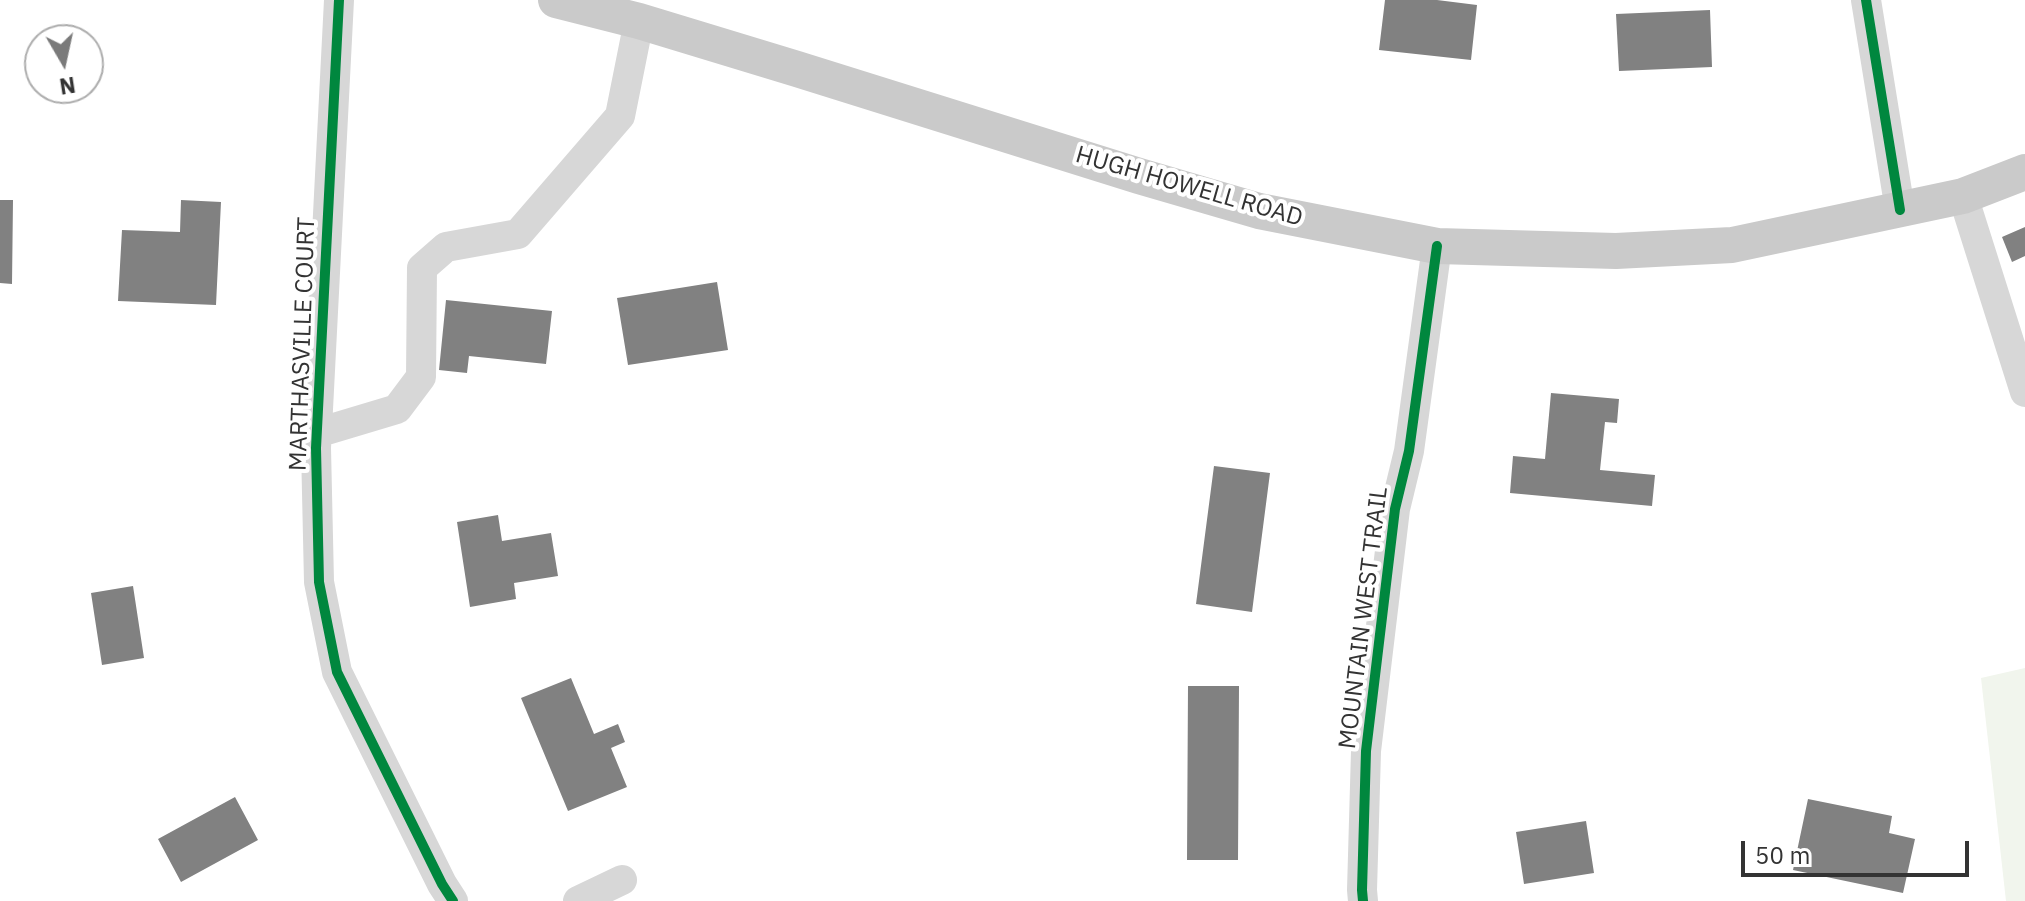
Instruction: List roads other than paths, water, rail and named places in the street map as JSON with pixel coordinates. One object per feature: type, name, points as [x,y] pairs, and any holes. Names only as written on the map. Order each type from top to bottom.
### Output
[{"type":"main road","name":"HUGH HOWELL ROAD","points":[[556,0],[639,21],[1259,211],[1437,246],[1616,251],[1732,245],[1963,196],[2025,172]]},
{"type":"street","name":"MARTHASVILLE COURT","points":[[339,0],[317,433],[319,582],[337,672],[439,895]]},
{"type":"street","points":[[1866,0],[1900,210]]},
{"type":"street","points":[[317,433],[397,409],[421,377],[422,268],[446,247],[518,234],[620,116],[639,21]]},
{"type":"street","points":[[1963,196],[2025,392]]},
{"type":"street","name":"MOUNTAIN WEST TRAIL","points":[[1363,901],[1366,751],[1395,509],[1409,451],[1437,246]]},
{"type":"street","points":[[578,901],[622,880]]}]
